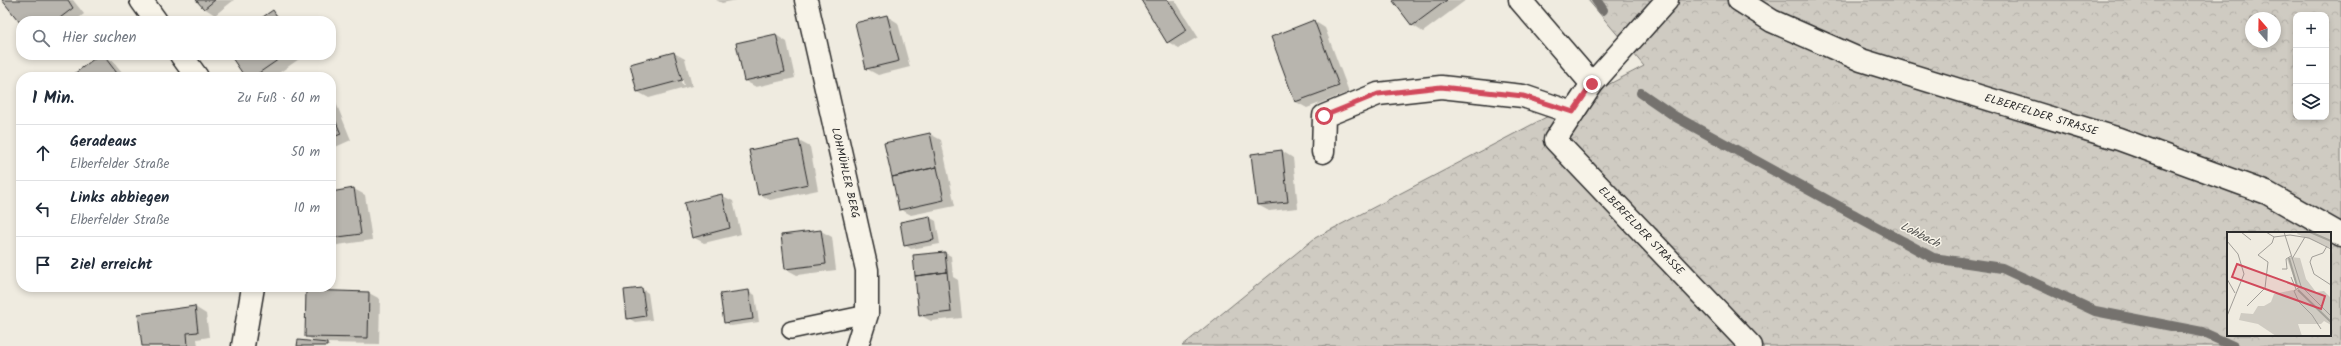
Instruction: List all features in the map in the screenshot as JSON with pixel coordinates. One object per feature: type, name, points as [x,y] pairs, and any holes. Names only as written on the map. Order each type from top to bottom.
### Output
[{"type":"street","points":[[141,0],[152,16]]},
{"type":"street","name":"LOHMÜHLER BERG","points":[[806,0],[867,270],[867,314],[857,346]]},
{"type":"street","points":[[1520,0],[1592,84]]},
{"type":"street","name":"ELBERFELDER STRASSE","points":[[1667,0],[1592,84],[1554,140],[1751,346]]},
{"type":"street","name":"ELBERFELDER STRASSE","points":[[1739,0],[1772,20],[1861,60],[2119,139],[2267,193],[2341,235]]},
{"type":"street","points":[[185,60],[193,72]]},
{"type":"street","points":[[1323,152],[1324,116],[1378,94],[1441,87],[1523,96],[1573,112]]},
{"type":"street","points":[[243,346],[252,292]]},
{"type":"lane","points":[[791,330],[867,314]]},
{"type":"green space","points":[[1588,0],[2341,0],[2341,346],[1182,346],[1315,238],[1644,66]]},
{"type":"building","points":[[2,0],[68,0],[73,8],[63,16],[16,16],[16,18]]},
{"type":"building","points":[[196,0],[215,0],[204,9]]},
{"type":"building","points":[[1141,0],[1168,0],[1187,30],[1167,43]]},
{"type":"building","points":[[1447,0],[1412,26],[1393,1]]},
{"type":"building","points":[[273,10],[277,16],[264,16]]},
{"type":"building","points":[[887,15],[899,61],[866,69],[855,23]]},
{"type":"building","points":[[1314,20],[1339,86],[1295,102],[1271,37]]},
{"type":"building","points":[[776,34],[785,72],[744,81],[736,43]]},
{"type":"building","points":[[674,52],[682,80],[637,92],[630,64]]},
{"type":"building","points":[[92,60],[107,60],[116,72],[77,72]]},
{"type":"building","points":[[233,60],[278,60],[260,72],[242,72]]},
{"type":"building","points":[[336,122],[341,134],[336,136]]},
{"type":"building","points":[[930,133],[937,167],[892,177],[884,143]]},
{"type":"building","points":[[799,140],[808,184],[758,195],[749,150]]},
{"type":"building","points":[[1282,150],[1288,202],[1257,205],[1251,154]]},
{"type":"building","points":[[937,167],[944,200],[899,210],[892,177]]},
{"type":"building","points":[[354,188],[361,234],[336,237],[336,191]]},
{"type":"building","points":[[722,194],[730,228],[692,238],[684,203]]},
{"type":"building","points":[[930,216],[934,240],[904,246],[900,222]]},
{"type":"building","points":[[821,230],[826,264],[785,269],[781,235]]},
{"type":"building","points":[[945,252],[947,272],[915,276],[913,255]]},
{"type":"building","points":[[947,272],[951,312],[919,316],[915,276]]},
{"type":"building","points":[[642,288],[646,316],[627,319],[624,290]]},
{"type":"building","points":[[749,290],[753,319],[724,323],[720,294]]},
{"type":"building","points":[[306,292],[369,292],[368,338],[305,337]]},
{"type":"building","points":[[195,306],[198,332],[187,333],[188,346],[142,346],[138,314]]},
{"type":"building","points":[[298,340],[327,343],[327,346],[297,346]]},
{"type":"waterway","name":"Lohbach","points":[[1596,0],[1603,10]]},
{"type":"waterway","name":"Lohbach","points":[[1641,93],[1676,117],[1933,258],[2002,268],[2095,311],[2202,332],[2233,346]]},
{"type":"route","points":[[1324,116],[1378,94],[1441,87],[1523,96],[1573,112],[1592,84]]}]
